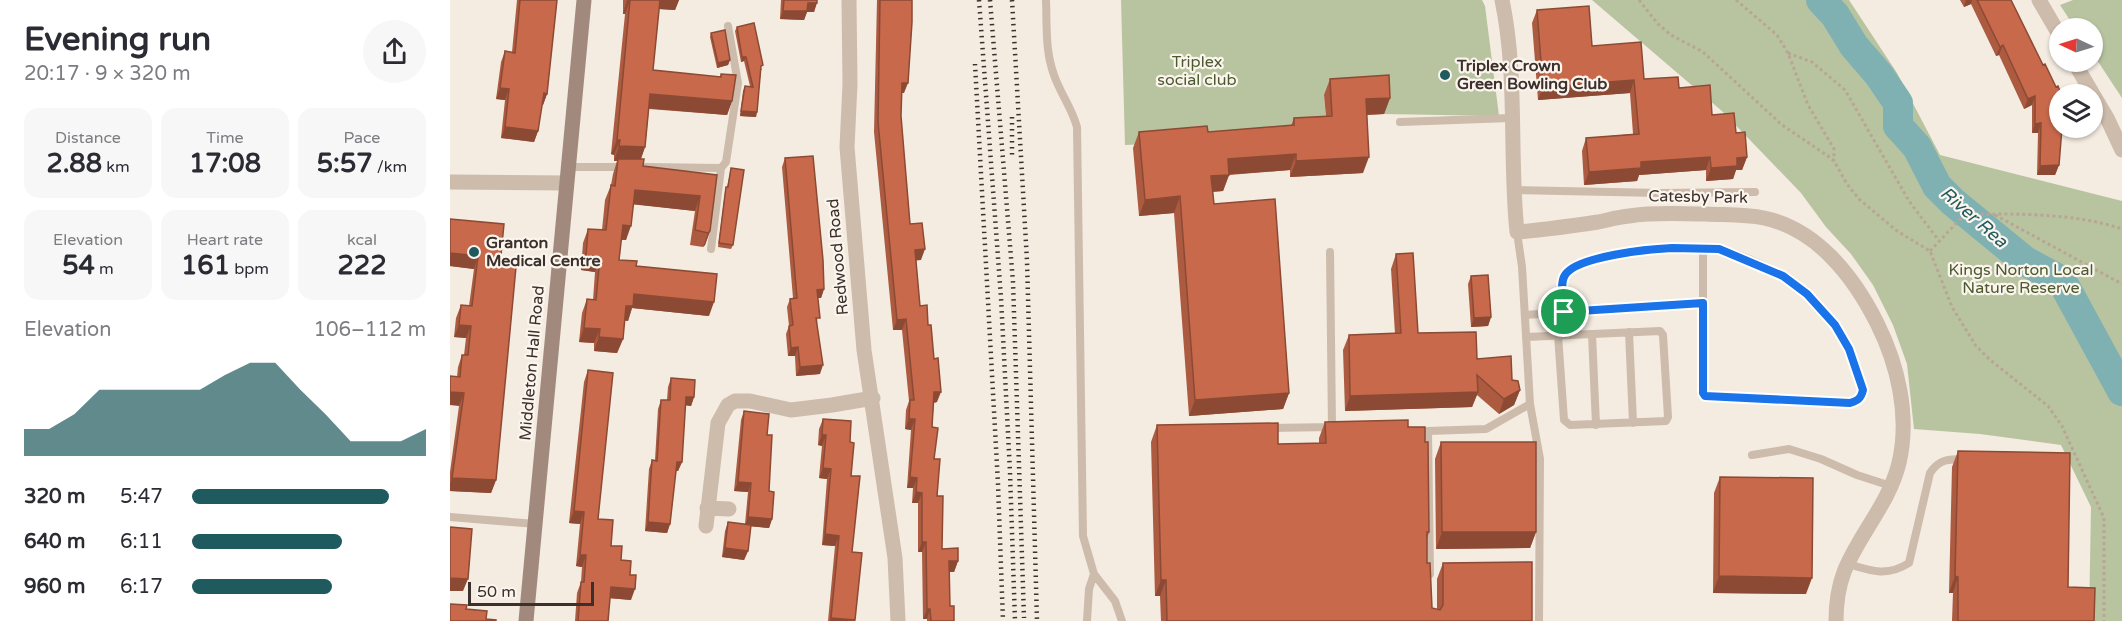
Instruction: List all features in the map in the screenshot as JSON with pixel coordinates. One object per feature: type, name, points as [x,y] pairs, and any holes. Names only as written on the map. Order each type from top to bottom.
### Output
[{"type":"main road","name":"Middleton Hall Road","points":[[526,621],[584,0]]},
{"type":"street","name":"Redwood Road","points":[[849,0],[850,84],[847,147],[864,350],[889,508],[898,584],[898,621]]},
{"type":"street","points":[[1502,0],[1507,33],[1513,190],[1517,232]]},
{"type":"street","points":[[2039,0],[2050,18]]},
{"type":"street","points":[[2080,72],[2107,118],[2122,150]]},
{"type":"street","points":[[450,182],[566,183]]},
{"type":"street","name":"Catesby Park","points":[[1517,232],[1599,222],[1627,216],[1668,213],[1753,216],[1780,222],[1805,235],[1828,254],[1855,285],[1880,329],[1892,358],[1899,382],[1903,417],[1900,453],[1891,486],[1848,564],[1838,594],[1836,621]]},
{"type":"street","points":[[706,526],[718,423],[728,405],[735,401],[750,401],[791,410],[873,398]]},
{"type":"street","points":[[707,508],[729,509]]},
{"type":"lane","points":[[1046,0],[1048,51],[1053,75],[1073,112],[1077,127],[1083,536],[1094,574],[1115,601],[1122,621]]},
{"type":"lane","points":[[711,249],[721,168],[726,162],[738,83],[728,26]]},
{"type":"lane","points":[[1400,122],[1511,118]]},
{"type":"lane","points":[[568,167],[721,168]]},
{"type":"lane","points":[[1513,190],[1755,192]]},
{"type":"lane","points":[[1517,232],[1522,267],[1530,404],[1540,459],[1539,621]]},
{"type":"lane","points":[[1564,312],[1562,280],[1570,270],[1588,262],[1640,250],[1702,248],[1719,249],[1783,276],[1807,294],[1835,325],[1849,349],[1863,390],[1858,400],[1850,403],[1705,396],[1703,393],[1702,248]]},
{"type":"lane","points":[[1330,252],[1332,427]]},
{"type":"lane","points":[[1525,315],[1703,303]]},
{"type":"lane","points":[[1526,337],[1558,335],[1660,331],[1663,335],[1668,417],[1666,421],[1570,425],[1564,420],[1558,335]]},
{"type":"lane","points":[[1629,332],[1633,423]]},
{"type":"lane","points":[[1592,334],[1596,424]]},
{"type":"lane","points":[[1430,579],[1424,430],[1486,429],[1530,404]]},
{"type":"lane","points":[[1252,428],[1352,428]]},
{"type":"lane","points":[[1752,455],[1789,449],[1891,486]]},
{"type":"lane","points":[[1848,564],[1870,571],[1884,572],[1894,572],[1909,564],[1930,473],[1936,464],[1947,460],[1970,459]]},
{"type":"lane","points":[[450,517],[536,524]]},
{"type":"lane","points":[[1087,621],[1089,589],[1094,574]]},
{"type":"path","points":[[1639,0],[1658,24],[1671,35],[1703,52],[1782,125],[1799,138],[1820,149],[1834,161],[1859,199],[1897,231],[1930,251],[1952,307],[1972,340],[1989,359],[2048,406],[2062,426],[2104,518],[2104,621]]},
{"type":"path","points":[[1736,0],[1777,35],[1788,53],[1808,105],[1834,149],[1834,161]]},
{"type":"path","points":[[1788,53],[1812,62],[1845,90],[1909,201],[1939,241]]},
{"type":"path","points":[[1930,251],[1964,215],[1993,214],[2080,219],[2122,230]]},
{"type":"path","points":[[1993,214],[2122,284]]},
{"type":"green space","name":"Triplex social club","points":[[1121,0],[1482,0],[1485,6],[1499,116],[1384,114],[1324,95],[1327,132],[1275,139],[1125,145]]},
{"type":"green space","name":"Kings Norton Local Nature Reserve","points":[[1592,0],[1849,0],[1897,73],[1940,155],[2122,201],[2122,621],[2089,621],[2091,507],[2061,445],[1980,434],[1914,429],[1907,364],[1893,325],[1873,285],[1851,254],[1826,227],[1801,193],[1723,112]]},
{"type":"green space","points":[[2073,0],[2122,0],[2122,98],[2103,69],[2103,18],[2068,18],[2060,5]]},
{"type":"building","points":[[520,0],[557,0],[547,94],[544,93],[538,131],[505,127],[509,89],[500,88],[505,51],[515,53]]},
{"type":"building","points":[[630,0],[660,0],[653,70],[721,77],[721,74],[736,75],[732,101],[650,94],[645,147],[619,146],[620,140],[617,140]]},
{"type":"building","points":[[784,0],[817,0],[817,3],[808,3],[807,11],[783,11]]},
{"type":"building","points":[[880,0],[912,0],[908,83],[902,83],[901,116],[910,224],[922,223],[925,249],[915,250],[920,306],[927,305],[934,359],[938,358],[941,392],[934,392],[932,427],[938,428],[934,459],[940,459],[937,496],[943,496],[942,549],[958,548],[958,561],[949,561],[950,606],[954,606],[954,621],[931,621],[930,609],[927,609],[926,542],[922,542],[922,493],[916,492],[917,478],[910,477],[915,419],[909,419],[910,400],[914,400],[906,319],[897,320],[878,122]]},
{"type":"building","points":[[1977,0],[2011,0],[2043,65],[2045,64],[2055,84],[2049,84],[2049,138],[2061,138],[2059,165],[2040,166],[2041,123],[2035,124],[2035,96],[2028,99],[2003,45],[2000,47]]},
{"type":"building","points":[[1589,6],[1592,46],[1641,42],[1644,79],[1678,77],[1679,88],[1710,85],[1712,115],[1734,113],[1736,133],[1745,132],[1747,157],[1737,158],[1737,166],[1711,168],[1710,157],[1641,162],[1641,168],[1589,172],[1586,138],[1639,134],[1634,80],[1543,87],[1537,10]]},
{"type":"building","points":[[754,23],[763,65],[761,66],[757,112],[741,111],[745,86],[753,87],[746,57],[742,57],[737,27]]},
{"type":"building","points":[[725,30],[730,60],[718,63],[711,33]]},
{"type":"building","points":[[1389,75],[1390,98],[1366,99],[1369,157],[1296,161],[1296,154],[1228,159],[1229,175],[1211,176],[1214,204],[1275,199],[1289,393],[1195,400],[1180,196],[1145,200],[1139,132],[1207,126],[1208,132],[1294,125],[1294,118],[1332,116],[1330,79]]},
{"type":"building","points":[[813,156],[823,260],[824,289],[817,290],[820,318],[816,318],[823,365],[800,367],[798,347],[791,348],[789,326],[793,325],[790,299],[797,298],[785,158]]},
{"type":"building","points":[[618,159],[644,159],[643,166],[717,175],[708,233],[695,230],[700,196],[635,190],[631,226],[623,225],[619,260],[637,261],[636,266],[717,274],[714,302],[634,294],[633,306],[626,306],[623,339],[599,337],[600,329],[584,328],[587,299],[596,300],[600,257],[586,256],[588,229],[606,230],[611,185],[615,186]]},
{"type":"building","points":[[731,168],[744,170],[733,245],[719,243],[726,187],[728,187]]},
{"type":"building","points":[[450,219],[504,224],[500,265],[516,267],[496,480],[452,478],[464,393],[450,392],[450,376],[460,377],[462,355],[468,355],[471,326],[459,325],[461,305],[472,306],[478,256],[450,253]]},
{"type":"building","points":[[1413,253],[1418,333],[1476,332],[1477,359],[1511,356],[1512,380],[1518,381],[1520,390],[1504,399],[1477,375],[1478,392],[1350,396],[1349,335],[1401,333],[1396,254]]},
{"type":"building","points":[[1488,275],[1491,317],[1474,318],[1471,276]]},
{"type":"building","points":[[588,370],[613,373],[598,519],[613,520],[611,546],[622,546],[621,560],[631,561],[630,575],[636,575],[635,589],[611,587],[608,621],[578,621],[586,555],[580,555],[584,512],[574,511]]},
{"type":"building","points":[[671,378],[695,380],[694,397],[686,397],[682,462],[677,462],[670,524],[648,522],[652,460],[657,461],[661,400],[670,400]]},
{"type":"building","points":[[744,411],[769,414],[767,435],[772,435],[769,491],[774,492],[772,519],[748,517],[751,483],[738,482]]},
{"type":"building","points":[[823,419],[851,421],[850,442],[854,443],[851,476],[860,476],[852,552],[862,553],[855,620],[831,618],[839,536],[825,534],[831,469],[823,468],[826,435],[822,435]]},
{"type":"building","points":[[1408,420],[1408,427],[1425,427],[1425,442],[1428,442],[1427,563],[1430,563],[1432,608],[1440,610],[1443,605],[1443,563],[1532,562],[1532,621],[1167,621],[1166,580],[1161,580],[1157,425],[1278,423],[1278,444],[1326,443],[1325,422]]},
{"type":"building","points":[[1441,442],[1536,442],[1536,532],[1442,532]]},
{"type":"building","points":[[1958,451],[2070,453],[2068,587],[2095,588],[2094,621],[1958,621],[1958,577],[1955,576]]},
{"type":"building","points":[[1720,477],[1813,478],[1812,578],[1719,576]]},
{"type":"building","points":[[728,522],[751,525],[748,551],[725,548]]},
{"type":"building","points":[[450,527],[472,529],[468,579],[450,578]]},
{"type":"building","points":[[450,604],[467,605],[466,609],[487,611],[486,619],[496,621],[450,621]]},
{"type":"waterway","name":"River Rea","points":[[1821,0],[1835,15],[1854,46],[1879,75],[1898,103],[1898,126],[1917,147],[1937,186],[2025,261],[2062,281],[2122,391]]},
{"type":"railway","points":[[979,0],[1001,298],[1015,621]]},
{"type":"railway","points":[[990,0],[1013,282],[1024,618]]},
{"type":"railway","points":[[1012,0],[1027,261],[1037,621]]},
{"type":"railway","points":[[975,64],[998,484],[1003,621]]},
{"type":"railway","points":[[1012,117],[1012,159]]},
{"type":"place","name":"Triplex Crown Green Bowling Club","points":[[1445,75]]},
{"type":"place","name":"Granton Medical Centre","points":[[474,252]]},
{"type":"route","points":[[1719,249],[1783,276],[1807,294],[1835,325],[1849,349],[1863,390],[1862,395],[1858,400],[1850,403],[1709,398],[1705,396],[1703,393],[1703,303],[1564,312],[1562,280],[1570,270],[1588,262],[1640,250],[1719,249]]}]
